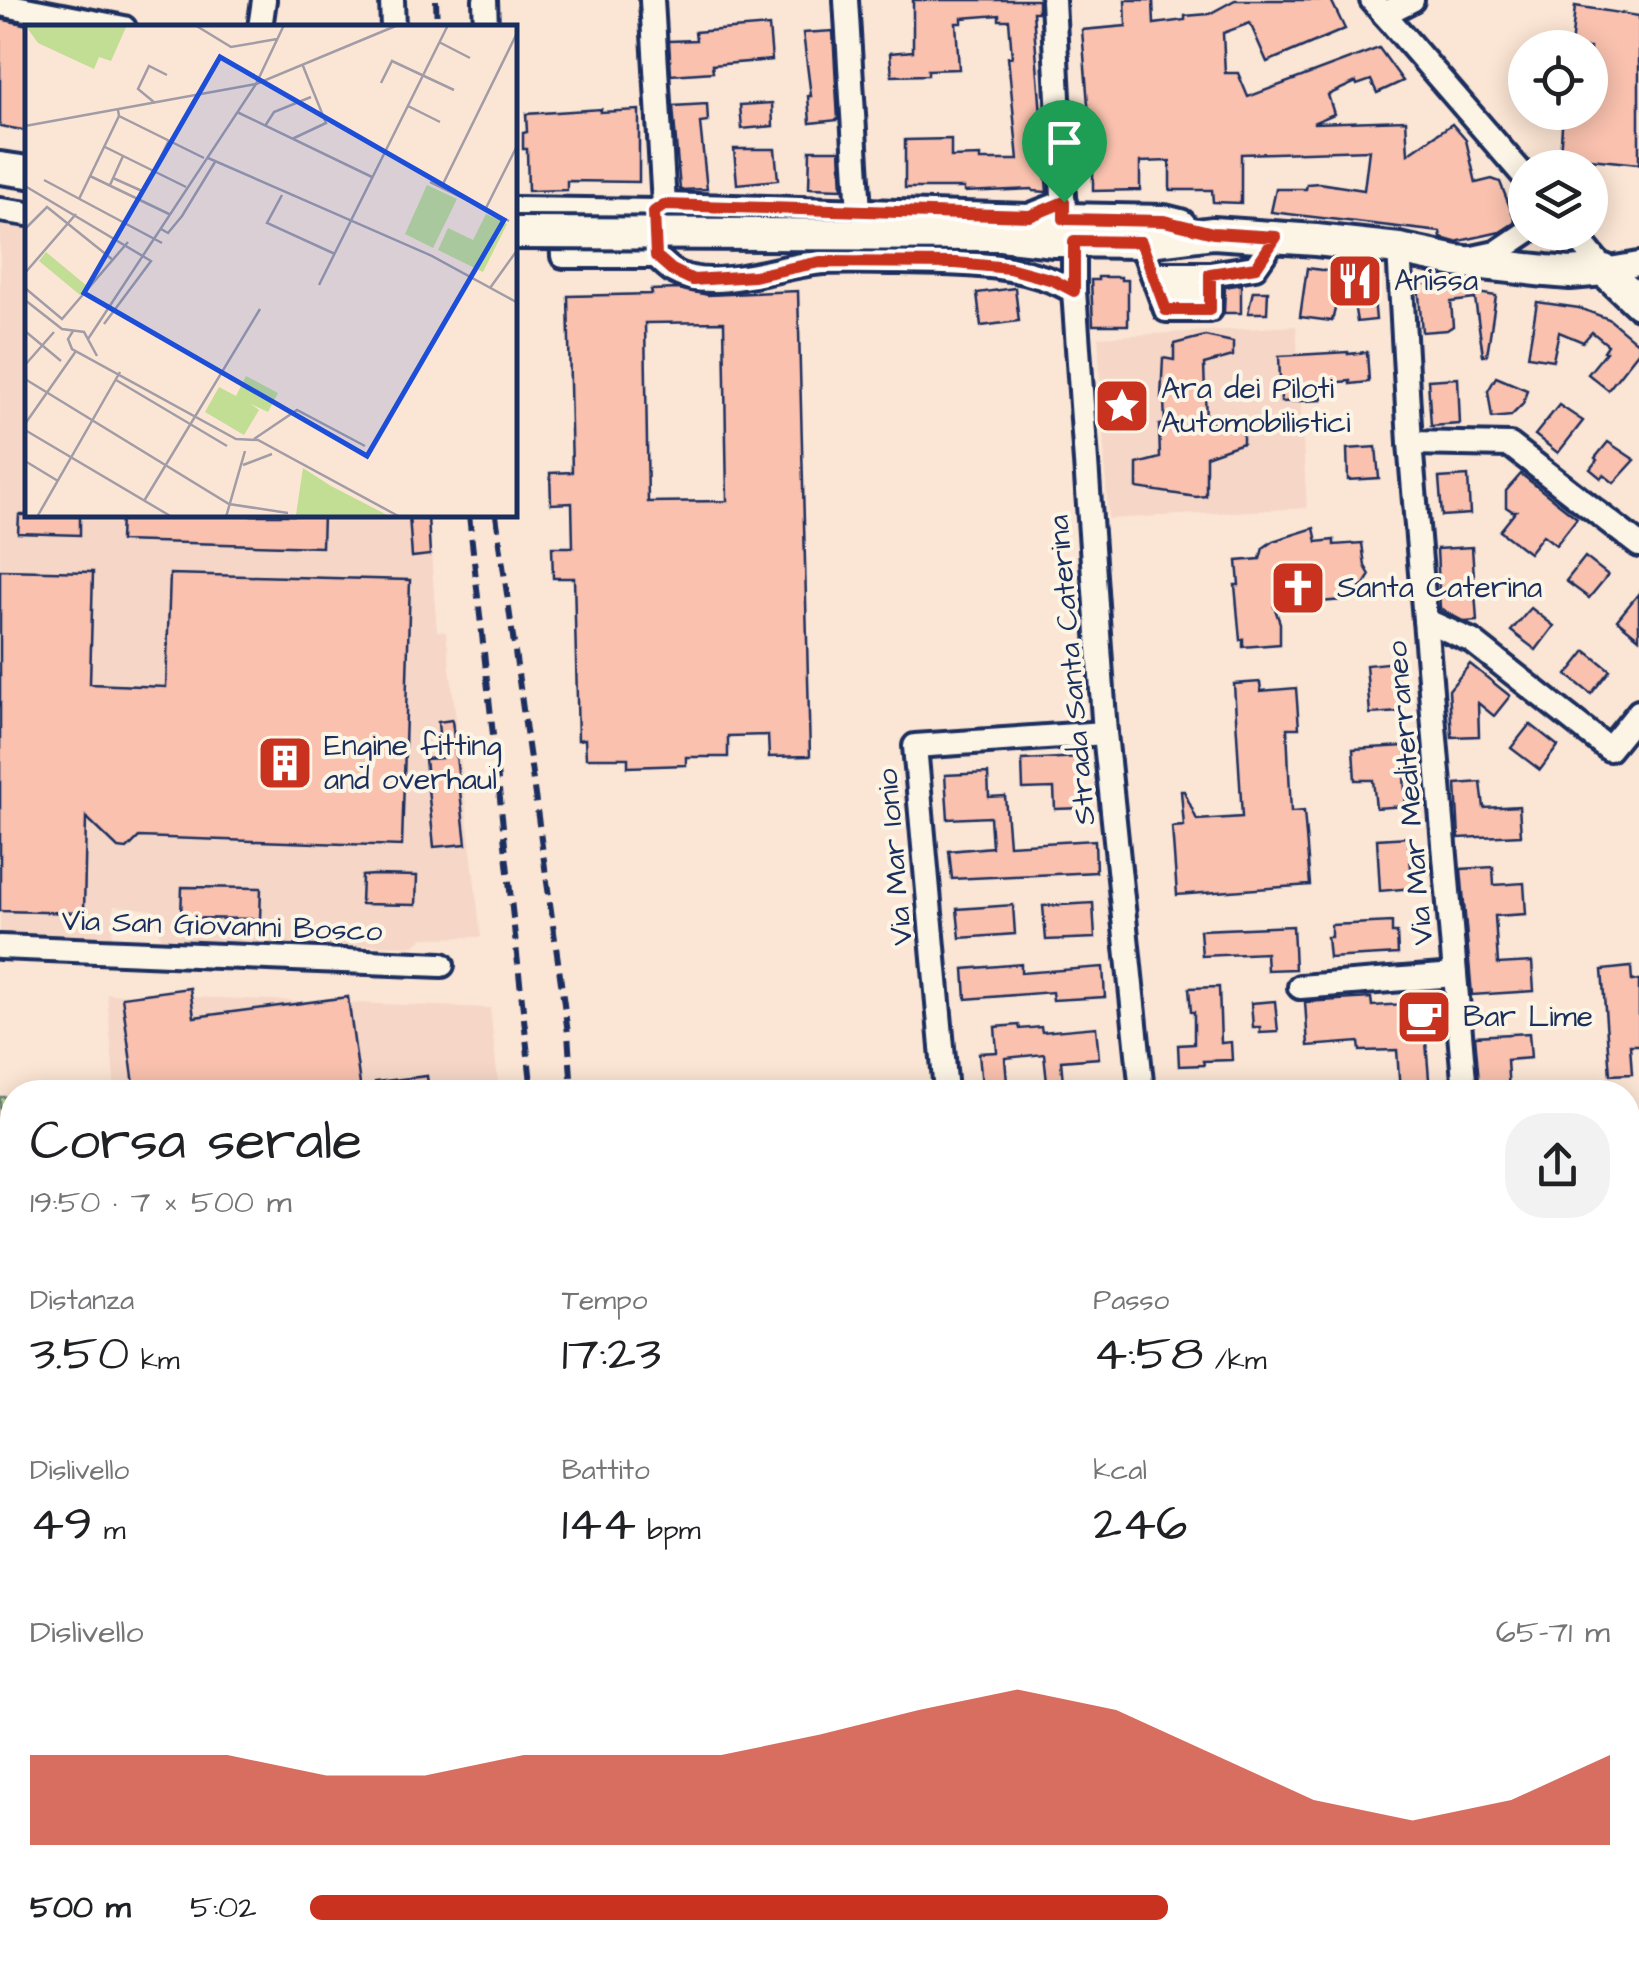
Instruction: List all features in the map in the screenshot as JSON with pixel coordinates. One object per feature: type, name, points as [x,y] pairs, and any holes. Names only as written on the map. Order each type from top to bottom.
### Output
[{"type":"main road","points":[[0,168],[25,172]]},
{"type":"main road","points":[[1067,221],[1141,242],[1213,233]]},
{"type":"main road","points":[[518,233],[1000,235],[1067,221],[1164,221],[1213,233],[1399,249],[1456,261],[1558,272],[1604,270],[1639,303]]},
{"type":"street","points":[[260,25],[264,0]]},
{"type":"street","points":[[392,0],[393,25]]},
{"type":"street","points":[[485,0],[486,25]]},
{"type":"street","points":[[652,0],[659,208],[656,256]]},
{"type":"street","points":[[846,0],[859,212]]},
{"type":"street","name":"Strada Santa Caterina","points":[[1053,0],[1105,733],[1141,1080]]},
{"type":"street","points":[[1412,0],[1378,7],[1508,157]]},
{"type":"street","points":[[0,4],[108,25]]},
{"type":"street","points":[[0,210],[25,214]]},
{"type":"street","points":[[518,210],[859,212],[1030,216],[1067,221]]},
{"type":"street","points":[[561,210],[564,256],[656,256],[672,270],[693,280],[754,276],[820,262],[956,263],[1009,268],[1053,280],[1074,291]]},
{"type":"street","points":[[1141,242],[1156,282],[1210,282],[1256,267],[1276,237]]},
{"type":"street","points":[[1456,261],[1496,254],[1508,245]]},
{"type":"street","name":"Via Mar Mediterraneo","points":[[1399,249],[1410,443],[1464,1080]]},
{"type":"street","points":[[1588,250],[1604,270],[1639,264]]},
{"type":"street","points":[[1410,443],[1510,445],[1639,545]]},
{"type":"street","points":[[1425,620],[1472,641],[1609,748],[1639,712]]},
{"type":"street","name":"Via Mar Ionio","points":[[945,1080],[915,746],[1105,733]]},
{"type":"street","name":"Via San Giovanni Bosco","points":[[0,947],[442,965]]},
{"type":"street","points":[[1300,987],[1455,975]]},
{"type":"shaded area","points":[[0,223],[25,225],[25,518],[428,518],[437,631],[446,632],[481,937],[423,938],[413,946],[162,941],[152,910],[114,906],[112,937],[0,935]]},
{"type":"shaded area","points":[[1296,326],[1307,508],[1108,519],[1098,337]]},
{"type":"shaded area","points":[[107,994],[490,1008],[498,1080],[114,1080]]},
{"type":"building","points":[[913,0],[1038,0],[1038,12],[1033,12],[1047,192],[905,188],[905,140],[951,139],[951,157],[1018,160],[1008,57],[1012,57],[1009,20],[999,20],[999,15],[962,18],[962,23],[956,23],[959,69],[892,76],[890,53],[913,51]]},
{"type":"building","points":[[1125,0],[1153,0],[1154,24],[1209,14],[1235,0],[1331,0],[1345,29],[1267,62],[1250,23],[1223,33],[1225,73],[1238,73],[1248,97],[1379,48],[1403,81],[1377,93],[1371,80],[1357,85],[1356,82],[1328,95],[1334,114],[1313,123],[1406,120],[1408,154],[1452,124],[1466,140],[1476,183],[1492,179],[1500,182],[1508,202],[1508,227],[1455,242],[1441,238],[1440,232],[1271,212],[1276,189],[1306,189],[1307,184],[1319,183],[1364,190],[1369,150],[1241,154],[1241,203],[1213,202],[1212,190],[1170,190],[1170,161],[1140,162],[1140,190],[1093,191],[1093,117],[1089,117],[1082,30],[1126,26]]},
{"type":"building","points":[[1575,6],[1639,16],[1639,164],[1608,161],[1608,150],[1560,150],[1562,130],[1608,130],[1608,30],[1573,30]]},
{"type":"building","points":[[0,19],[28,25],[25,130],[0,126]]},
{"type":"building","points":[[769,26],[772,60],[712,65],[713,72],[671,75],[669,41],[696,40],[695,32]]},
{"type":"building","points":[[833,31],[838,120],[810,123],[811,96],[803,33]]},
{"type":"building","points":[[772,103],[773,126],[742,129],[740,105]]},
{"type":"building","points":[[707,104],[708,122],[700,123],[707,189],[680,190],[673,106]]},
{"type":"building","points":[[601,109],[600,112],[639,110],[639,182],[567,181],[567,190],[528,191],[527,149],[523,149],[526,114]]},
{"type":"building","points":[[734,149],[775,149],[778,180],[737,184]]},
{"type":"building","points":[[810,150],[840,150],[842,189],[809,188]]},
{"type":"building","points":[[1307,268],[1344,273],[1332,321],[1300,317]]},
{"type":"building","points":[[1349,273],[1372,277],[1376,320],[1357,322]]},
{"type":"building","points":[[1091,280],[1128,280],[1128,325],[1093,325]]},
{"type":"building","points":[[1418,283],[1496,296],[1487,355],[1483,355],[1475,299],[1451,302],[1453,326],[1447,330],[1422,332]]},
{"type":"building","points":[[1241,284],[1241,313],[1224,313],[1225,287]]},
{"type":"building","points":[[1015,288],[1019,321],[981,326],[977,293]]},
{"type":"building","points":[[679,289],[708,295],[798,291],[810,756],[769,757],[768,735],[728,736],[728,757],[686,757],[686,765],[628,767],[628,758],[586,758],[585,739],[578,740],[574,578],[553,578],[552,547],[573,547],[572,503],[551,504],[550,473],[572,472],[568,296],[652,294],[651,290]],"holes":[[[724,322],[727,501],[648,502],[645,323]]]},
{"type":"building","points":[[1253,291],[1268,291],[1267,313],[1248,313]]},
{"type":"building","points":[[1537,302],[1579,308],[1609,319],[1639,344],[1639,351],[1608,390],[1588,374],[1608,345],[1592,332],[1583,342],[1559,332],[1553,360],[1528,356]]},
{"type":"building","points":[[1205,336],[1233,342],[1233,356],[1204,364],[1206,422],[1243,428],[1243,443],[1206,456],[1206,496],[1137,488],[1137,464],[1160,458],[1159,425],[1165,424],[1161,398],[1163,358],[1174,360],[1174,344]]},
{"type":"building","points":[[1367,352],[1369,382],[1321,384],[1322,400],[1281,402],[1279,356]]},
{"type":"building","points":[[1496,377],[1527,390],[1523,404],[1511,416],[1492,418],[1488,391]]},
{"type":"building","points":[[1458,378],[1460,424],[1431,426],[1428,380]]},
{"type":"building","points":[[1559,405],[1583,421],[1558,453],[1535,435]]},
{"type":"building","points":[[1608,442],[1635,460],[1614,483],[1590,469]]},
{"type":"building","points":[[1376,447],[1379,478],[1348,480],[1347,449]]},
{"type":"building","points":[[1521,474],[1577,518],[1556,545],[1543,535],[1529,553],[1500,531],[1516,511],[1506,507],[1506,491]]},
{"type":"building","points":[[1468,476],[1470,514],[1442,516],[1439,478]]},
{"type":"building","points":[[19,515],[80,518],[80,535],[18,533]]},
{"type":"building","points":[[121,518],[323,518],[322,547],[120,541]]},
{"type":"building","points":[[409,518],[428,518],[430,555],[412,557]]},
{"type":"building","name":"Santa Caterina","points":[[1314,528],[1317,542],[1362,543],[1370,575],[1353,592],[1354,599],[1274,606],[1280,623],[1280,644],[1243,647],[1235,585],[1239,585],[1237,561],[1260,559],[1263,548],[1273,541]]},
{"type":"building","points":[[1472,547],[1477,621],[1465,622],[1440,609],[1437,549]]},
{"type":"building","points":[[1585,557],[1608,575],[1589,598],[1566,581]]},
{"type":"building","name":"Engine fitting and overhaul","points":[[0,570],[93,572],[90,684],[166,687],[170,574],[410,580],[402,846],[139,837],[127,849],[118,848],[86,817],[84,913],[0,911]]},
{"type":"building","points":[[1639,593],[1639,638],[1617,620]]},
{"type":"building","points":[[1531,608],[1554,626],[1536,650],[1511,631]]},
{"type":"building","points":[[1586,651],[1610,670],[1591,694],[1567,675]]},
{"type":"building","points":[[1396,662],[1400,712],[1370,714],[1366,665]]},
{"type":"building","points":[[1470,664],[1510,696],[1494,716],[1478,703],[1479,736],[1452,737],[1449,690]]},
{"type":"building","points":[[1260,682],[1261,691],[1296,688],[1299,728],[1287,728],[1291,812],[1304,811],[1310,885],[1177,895],[1172,827],[1184,826],[1181,791],[1197,820],[1242,817],[1234,684]]},
{"type":"building","points":[[452,720],[466,844],[434,847],[425,759],[441,758],[438,722]]},
{"type":"building","points":[[1530,724],[1558,746],[1540,770],[1511,748]]},
{"type":"building","points":[[1405,746],[1406,806],[1376,808],[1373,780],[1355,780],[1353,749]]},
{"type":"building","points":[[1080,757],[1084,808],[1055,809],[1054,788],[1023,789],[1022,760]]},
{"type":"building","points":[[988,773],[989,797],[1005,796],[1009,845],[1095,840],[1096,872],[952,879],[949,851],[992,847],[990,817],[948,819],[945,775]]},
{"type":"building","points":[[1481,782],[1484,808],[1519,806],[1521,835],[1459,838],[1456,784]]},
{"type":"building","points":[[1408,837],[1413,888],[1380,891],[1377,839]]},
{"type":"building","points":[[1493,867],[1494,885],[1524,883],[1526,914],[1495,916],[1498,964],[1532,962],[1534,991],[1472,995],[1461,869]]},
{"type":"building","points":[[362,876],[417,876],[416,905],[361,904]]},
{"type":"building","points":[[182,887],[261,888],[260,919],[181,918]]},
{"type":"building","points":[[1093,903],[1095,938],[1046,940],[1043,906]]},
{"type":"building","points":[[1013,905],[1015,934],[960,938],[957,909]]},
{"type":"building","points":[[1392,922],[1398,954],[1329,958],[1327,937],[1331,937],[1331,925]]},
{"type":"building","points":[[1293,926],[1295,969],[1267,970],[1266,953],[1202,956],[1200,930]]},
{"type":"building","points":[[1021,964],[1021,973],[1103,967],[1105,997],[1053,1000],[1052,992],[966,999],[964,969]]},
{"type":"building","points":[[1631,967],[1632,981],[1639,980],[1639,1045],[1630,1045],[1632,1074],[1610,1075],[1602,970]]},
{"type":"building","points":[[1219,987],[1221,1043],[1231,1042],[1232,1060],[1179,1066],[1178,1045],[1194,1044],[1189,988]]},
{"type":"building","points":[[190,988],[194,1017],[348,997],[359,1080],[133,1080],[122,997]]},
{"type":"building","points":[[1371,998],[1372,1006],[1423,1003],[1429,1080],[1399,1080],[1397,1050],[1360,1051],[1359,1042],[1308,1046],[1305,1002]]},
{"type":"building","points":[[1275,1001],[1278,1032],[1260,1033],[1260,1027],[1253,1027],[1251,1003]]},
{"type":"building","points":[[995,1027],[1041,1027],[1042,1032],[1096,1027],[1099,1058],[1061,1061],[1063,1080],[1047,1080],[1044,1054],[1005,1058],[1007,1080],[981,1080],[979,1053],[997,1052]]},
{"type":"building","points":[[1529,1033],[1531,1058],[1507,1060],[1508,1080],[1479,1080],[1475,1036]]},
{"type":"building","points":[[427,1076],[428,1080],[392,1080]]},
{"type":"railway","points":[[436,0],[437,25]]},
{"type":"railway","points":[[469,518],[531,1080]]},
{"type":"railway","points":[[496,518],[568,1033],[571,1080]]},
{"type":"place","name":"Anissa","points":[[1355,281]]},
{"type":"place","name":"Ara dei Piloti Automobilistici","points":[[1122,406]]},
{"type":"place","name":"Santa Caterina","points":[[1298,588]]},
{"type":"place","name":"Engine fitting and overhaul","points":[[285,763]]},
{"type":"place","name":"Bar Lime","points":[[1424,1017]]},
{"type":"route","points":[[1064,202],[1064,219],[1164,221],[1213,233],[1276,237],[1256,267],[1210,274],[1210,310],[1166,310],[1141,242],[1074,241],[1074,291],[1053,280],[1009,268],[956,263],[820,262],[754,276],[693,280],[672,270],[656,256],[654,212],[664,205],[1030,216],[1064,202]]}]
